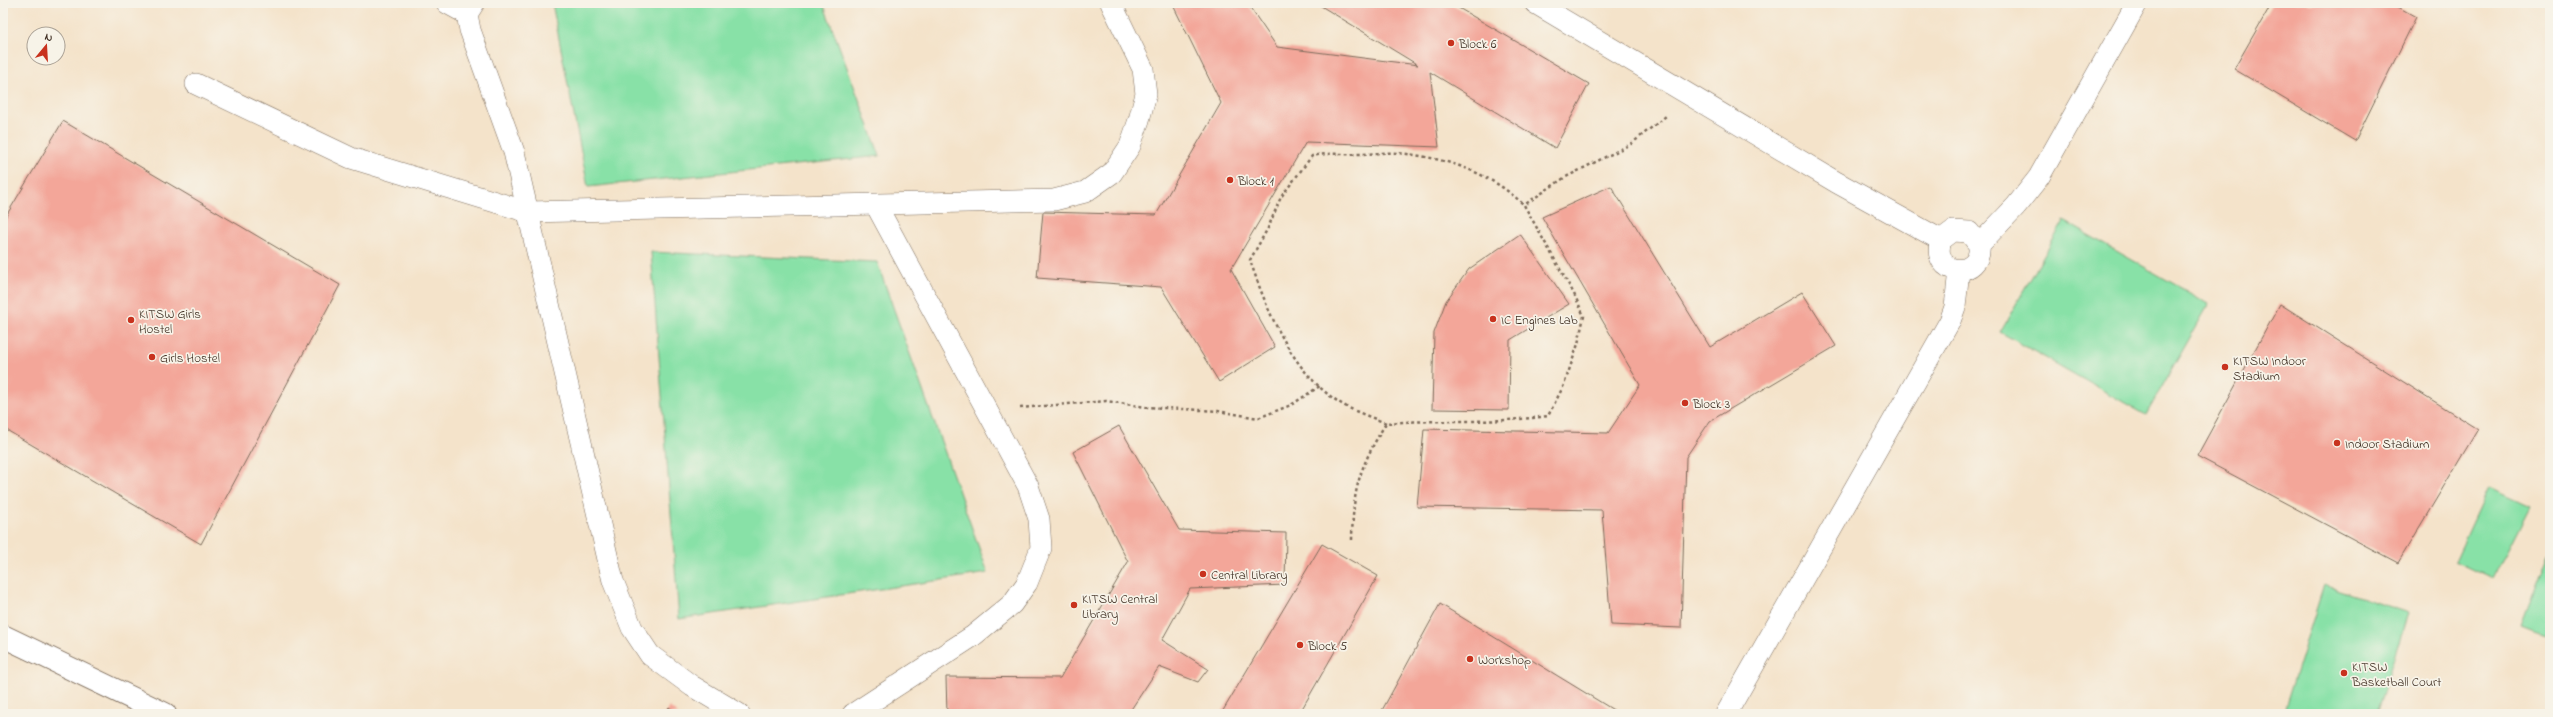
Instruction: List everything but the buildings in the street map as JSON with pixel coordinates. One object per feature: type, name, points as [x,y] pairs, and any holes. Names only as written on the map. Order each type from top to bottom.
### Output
[{"type":"street","points":[[3,636],[165,714]]},
{"type":"lane","points":[[447,3],[470,8],[470,30],[514,152],[613,581],[632,628],[650,655],[692,686],[739,714]]},
{"type":"lane","points":[[196,84],[351,158],[528,212],[1054,200],[1085,192],[1112,174],[1130,146],[1146,94],[1143,70],[1111,3]]},
{"type":"lane","points":[[1535,3],[1836,182],[1941,240]]},
{"type":"lane","points":[[1978,244],[2016,206],[2039,177],[2137,3]]},
{"type":"lane","points":[[853,714],[973,636],[1012,604],[1027,583],[1041,548],[1039,519],[1028,486],[876,205]]},
{"type":"lane","points":[[1964,230],[1973,235],[1978,244],[1977,260],[1970,267],[1960,270],[1950,267],[1942,260],[1939,250],[1941,240],[1949,232],[1964,230]]},
{"type":"lane","points":[[1726,714],[1950,321],[1955,307],[1960,270]]},
{"type":"path","points":[[1524,205],[1578,170],[1631,144],[1666,116],[1686,93]]},
{"type":"path","points":[[1329,152],[1358,154],[1396,153],[1428,157],[1454,163],[1485,176],[1507,189],[1524,205],[1574,294],[1584,316],[1578,344],[1564,385],[1548,416],[1513,421],[1425,420],[1386,423],[1346,406],[1320,386],[1291,350],[1268,311],[1250,260],[1268,228],[1281,197],[1312,156],[1329,152]]},
{"type":"path","points":[[989,413],[1036,406],[1106,401],[1146,407],[1218,411],[1258,418],[1291,405],[1320,386]]},
{"type":"path","points":[[1352,540],[1353,505],[1357,481],[1372,447],[1386,423]]},
{"type":"green space","points":[[552,3],[823,3],[880,156],[588,187]]},
{"type":"green space","points":[[2064,221],[2209,304],[2146,415],[2000,332]]},
{"type":"green space","points":[[651,252],[877,262],[988,573],[679,619]]},
{"type":"green space","points":[[2489,487],[2530,506],[2493,579],[2455,561]]},
{"type":"green space","points":[[2550,549],[2550,635],[2521,624]]},
{"type":"green space","points":[[2324,585],[2408,613],[2376,714],[2283,714]]},
{"type":"place","name":"Block 6","points":[[1451,43]]},
{"type":"place","name":"Block 1","points":[[1230,180]]},
{"type":"place","name":"IC Engines Lab","points":[[1493,319]]},
{"type":"place","name":"KITSW Girls Hostel","points":[[131,320]]},
{"type":"place","name":"Girls Hostel","points":[[152,357]]},
{"type":"place","name":"KITSW Indoor Stadium","points":[[2225,367]]},
{"type":"place","name":"Block 3","points":[[1685,403]]},
{"type":"place","name":"Indoor Stadium","points":[[2337,443]]},
{"type":"place","name":"Central Library","points":[[1203,574]]},
{"type":"place","name":"KITSW Central Library","points":[[1074,605]]},
{"type":"place","name":"Block 5","points":[[1300,645]]},
{"type":"place","name":"Workshop","points":[[1470,659]]},
{"type":"place","name":"KITSW Basketball Court","points":[[2344,673]]}]
